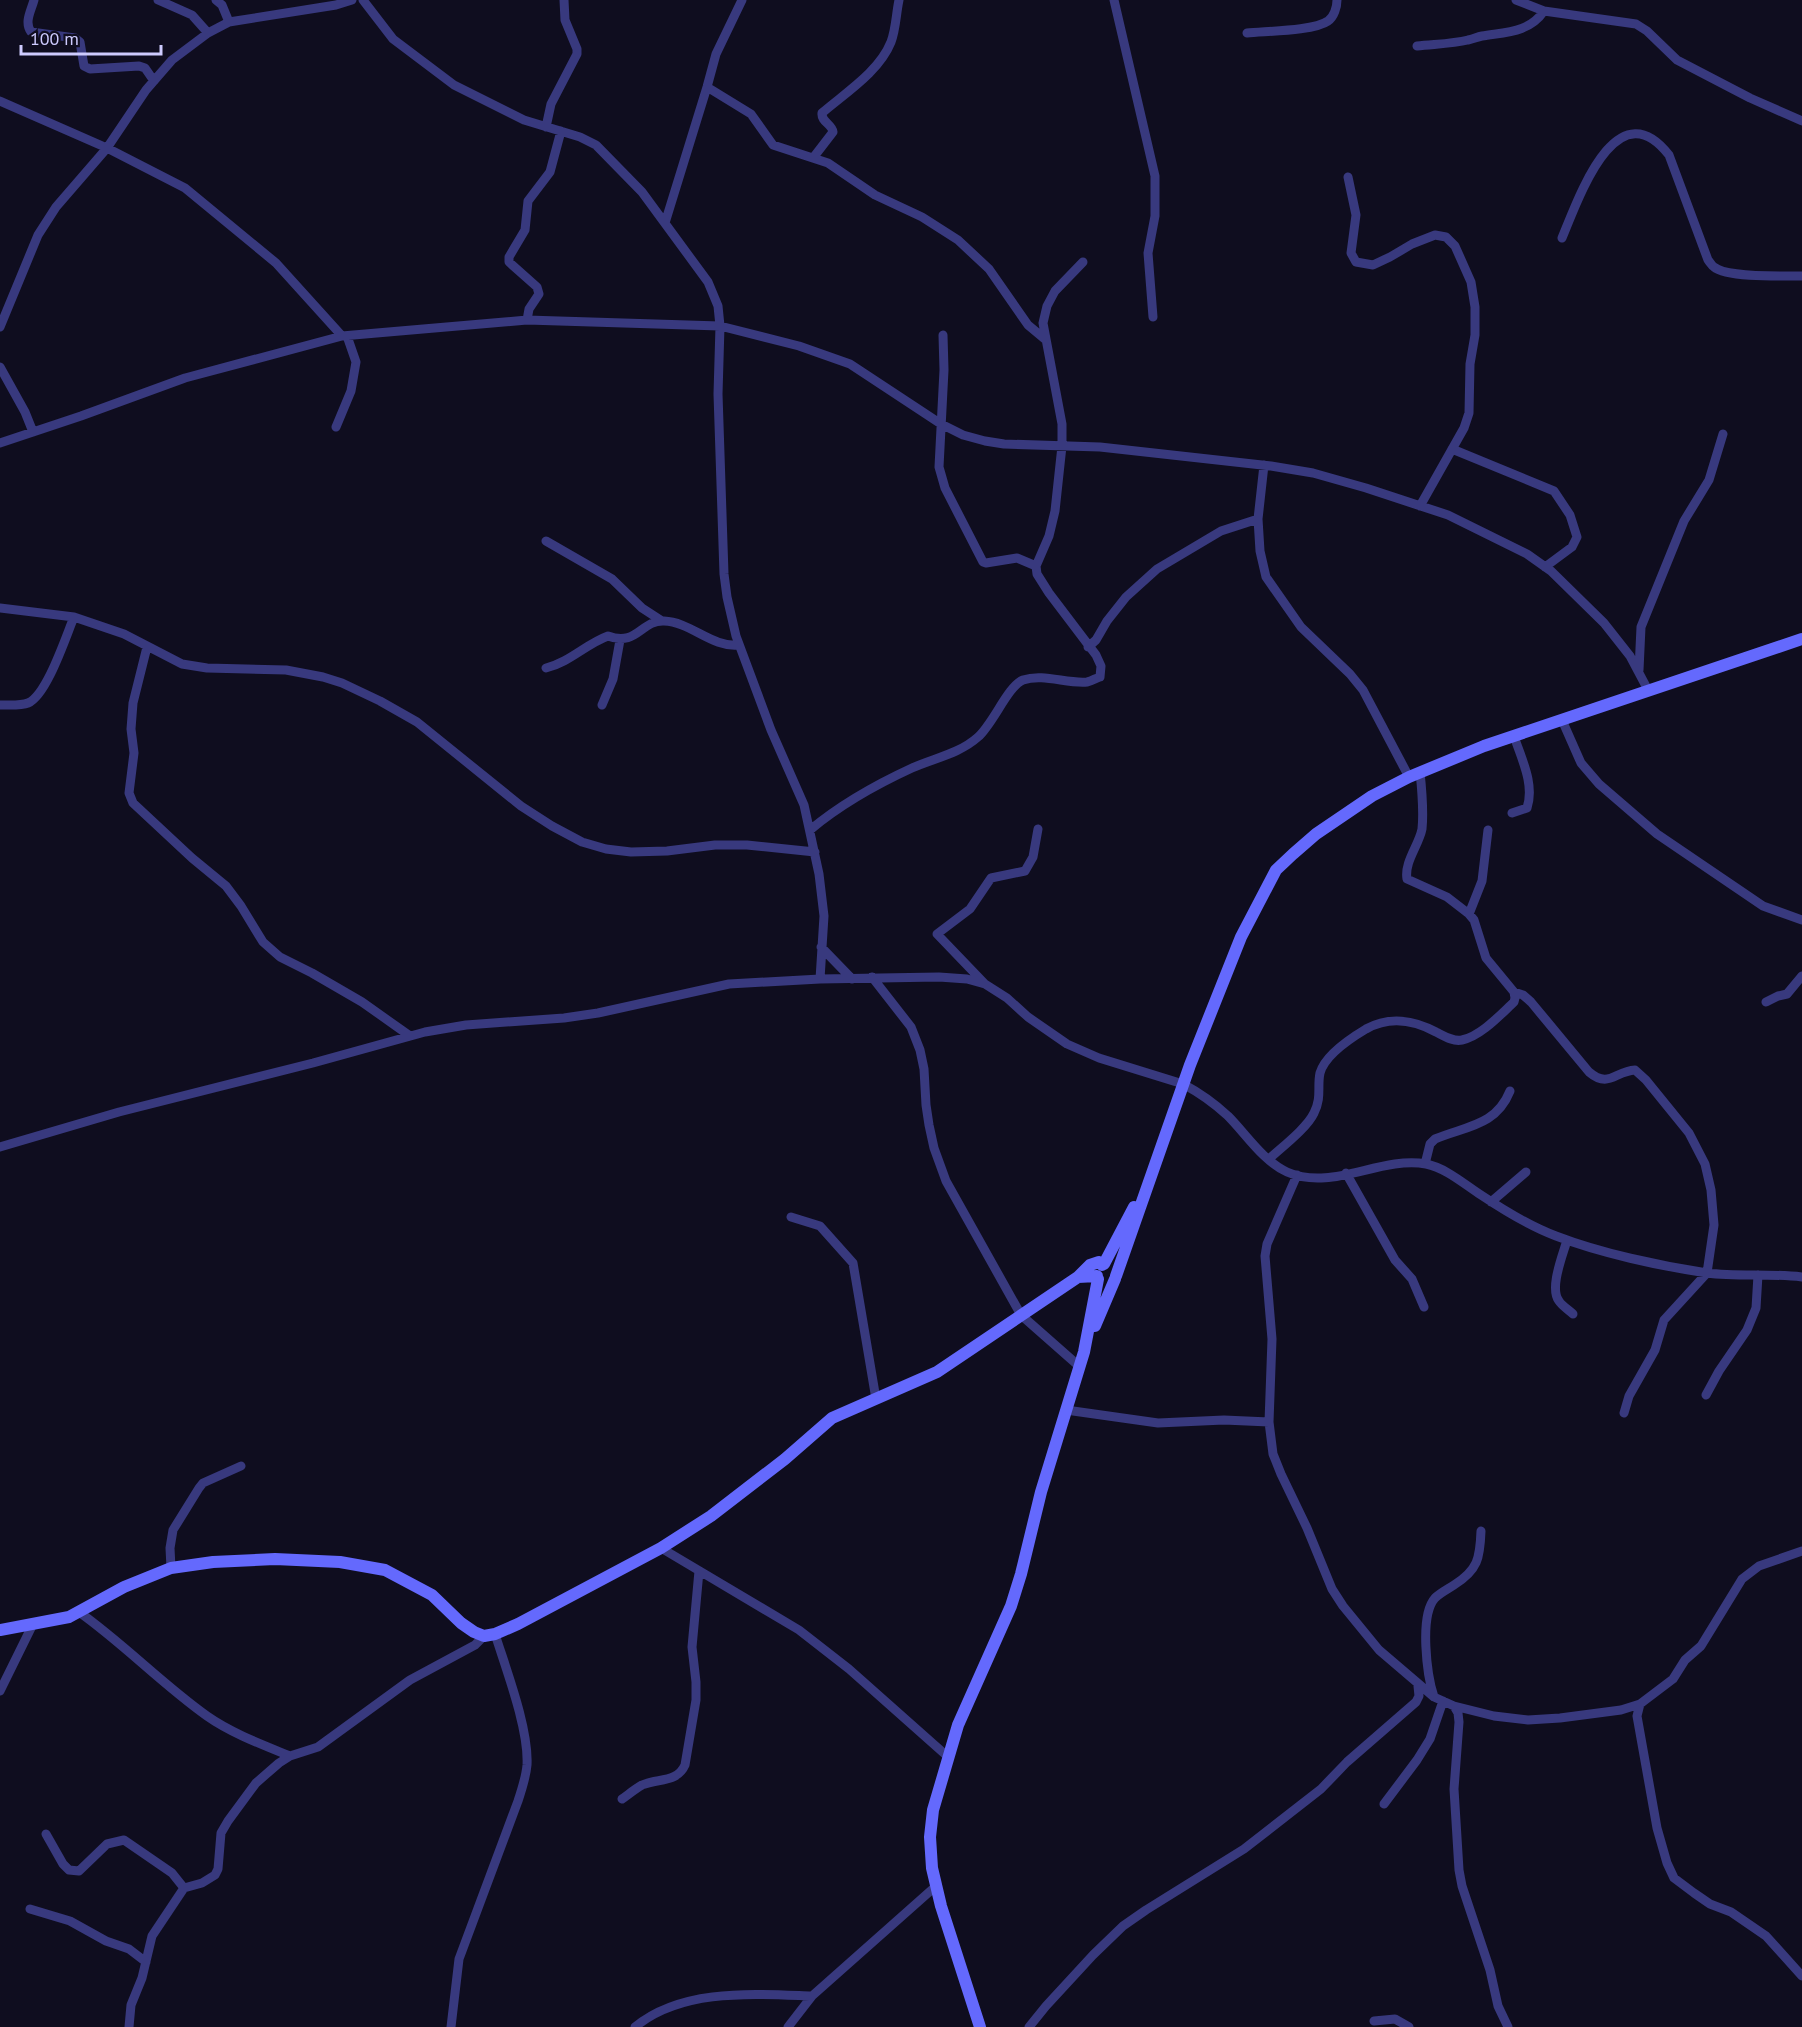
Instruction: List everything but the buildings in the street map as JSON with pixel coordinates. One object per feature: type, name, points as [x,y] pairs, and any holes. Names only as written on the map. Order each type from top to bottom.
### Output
[{"type":"main road","points":[[1084,1352],[1116,1277],[1183,1084],[1241,937],[1276,870],[1316,834],[1372,796],[1415,774],[1514,736],[1802,639]]},
{"type":"main road","points":[[980,2027],[941,1906],[932,1868],[930,1837],[933,1810],[947,1756],[958,1725],[1011,1606],[1021,1574],[1041,1492],[1084,1352],[1100,1271],[1150,1177]]},
{"type":"main road","points":[[0,1630],[69,1617],[124,1587],[171,1568],[213,1562],[275,1559],[340,1562],[385,1570],[432,1595],[461,1623],[474,1632],[489,1635],[518,1624],[661,1548],[711,1516],[785,1459],[832,1418],[937,1372],[1077,1277],[1112,1265],[1115,1268],[1116,1277]]},
{"type":"street","points":[[34,0],[27,22],[31,32],[75,38],[80,42],[84,66],[90,69],[139,66],[144,68],[154,81]]},
{"type":"street","points":[[158,0],[192,15],[208,33]]},
{"type":"street","points":[[216,0],[222,5],[229,22]]},
{"type":"street","points":[[0,327],[38,235],[56,207],[107,148],[146,90],[172,60],[208,33],[229,22],[336,5],[352,0]]},
{"type":"street","points":[[363,0],[393,39],[454,85],[524,120],[580,137],[596,145],[642,192],[708,282],[718,306],[720,326],[718,394],[724,574],[727,597],[740,645],[771,730],[804,805],[815,852],[824,916],[820,979]]},
{"type":"street","points":[[546,127],[551,104],[577,54],[565,20],[564,0]]},
{"type":"street","points":[[665,223],[716,54],[742,0]]},
{"type":"street","points":[[813,158],[833,132],[822,118],[822,113],[874,68],[887,51],[892,40],[899,0]]},
{"type":"street","points":[[1114,0],[1155,176],[1155,216],[1148,254],[1153,317]]},
{"type":"street","points":[[1247,33],[1313,27],[1327,22],[1333,16],[1337,0]]},
{"type":"street","points":[[1516,0],[1636,24],[1647,31],[1677,60],[1802,121]]},
{"type":"street","points":[[1417,46],[1468,40],[1526,28],[1538,20],[1539,6]]},
{"type":"street","points":[[707,87],[751,114],[774,145],[828,163],[875,195],[922,217],[958,240],[989,269],[1028,325],[1046,340]]},
{"type":"street","points":[[0,101],[107,148],[185,188],[276,262],[345,336],[356,362],[351,391],[336,428]]},
{"type":"street","points":[[526,320],[529,309],[539,294],[537,287],[509,262],[508,257],[525,230],[528,201],[550,172],[561,131]]},
{"type":"street","points":[[1562,238],[1580,195],[1603,153],[1624,135],[1640,135],[1651,138],[1669,155],[1708,260],[1713,267],[1740,274],[1802,276]]},
{"type":"street","points":[[1348,177],[1356,215],[1351,253],[1356,262],[1373,265],[1412,244],[1435,235],[1446,237],[1455,246],[1471,282],[1475,307],[1475,335],[1470,364],[1469,413],[1464,428],[1420,506]]},
{"type":"street","points":[[810,830],[835,809],[876,786],[915,766],[954,753],[978,737],[994,719],[1005,698],[1021,680],[1032,678],[1088,682],[1100,677],[1101,666],[1049,593],[1037,574],[1036,566],[1049,536],[1055,511],[1062,446],[1062,424],[1043,323],[1047,306],[1055,291],[1083,262]]},
{"type":"street","points":[[0,443],[185,378],[345,336],[526,320],[720,326],[799,346],[850,364],[940,424],[963,435],[986,441],[1100,447],[1264,465],[1314,473],[1448,515],[1527,554],[1545,567],[1604,623],[1639,670],[1648,690]]},
{"type":"street","points":[[943,335],[944,370],[939,467],[945,488],[980,558],[986,563],[1017,558],[1036,566]]},
{"type":"street","points":[[0,367],[25,412],[33,432]]},
{"type":"street","points":[[1639,670],[1641,627],[1680,529],[1709,480],[1723,434]]},
{"type":"street","points":[[1452,449],[1554,491],[1570,515],[1577,537],[1572,547],[1545,567]]},
{"type":"street","points":[[1264,465],[1258,519],[1260,551],[1266,577],[1301,627],[1350,674],[1363,690],[1415,774],[1423,808],[1422,830],[1406,875],[1410,881],[1447,897],[1469,914],[1474,921],[1486,958],[1514,992],[1531,1002],[1596,1078],[1610,1079],[1628,1070],[1635,1070],[1646,1080],[1689,1133],[1705,1164],[1711,1190],[1714,1225],[1707,1273],[1664,1320],[1655,1350],[1629,1396],[1624,1413]]},
{"type":"street","points":[[1088,647],[1096,640],[1107,621],[1126,597],[1157,569],[1221,531],[1258,519]]},
{"type":"street","points":[[546,541],[612,579],[642,608],[662,621]]},
{"type":"street","points":[[0,608],[74,617],[124,634],[182,664],[207,668],[286,670],[342,683],[417,722],[521,806],[582,842],[606,849],[631,852],[747,844],[815,852]]},
{"type":"street","points":[[0,705],[28,703],[38,694],[49,678],[74,617]]},
{"type":"street","points":[[546,668],[567,660],[599,639],[608,636],[620,640],[636,635],[654,622],[662,621],[674,622],[727,647],[740,645]]},
{"type":"street","points":[[602,705],[613,679],[620,640]]},
{"type":"street","points":[[147,647],[133,703],[131,729],[134,753],[129,793],[133,803],[192,858],[226,885],[242,906],[263,942],[280,957],[362,1002],[410,1036]]},
{"type":"street","points":[[1562,720],[1581,763],[1599,784],[1657,834],[1763,906],[1802,920]]},
{"type":"street","points":[[1512,813],[1527,808],[1529,800],[1527,776],[1514,736]]},
{"type":"street","points":[[1038,828],[1033,857],[1026,871],[991,878],[970,909],[936,934],[985,984],[1067,1044],[1099,1058],[1183,1084],[1208,1099],[1227,1115],[1269,1159],[1286,1171],[1306,1178],[1326,1178],[1405,1164],[1425,1164],[1442,1170],[1528,1225],[1568,1240],[1644,1261],[1707,1273],[1802,1277]]},
{"type":"street","points":[[1469,914],[1482,881],[1488,830]]},
{"type":"street","points":[[821,947],[852,979]]},
{"type":"street","points":[[1766,1002],[1787,994],[1802,976]]},
{"type":"street","points":[[0,1148],[119,1112],[410,1036],[466,1025],[564,1018],[598,1013],[729,984],[872,977],[939,977],[967,979],[985,984]]},
{"type":"street","points":[[872,977],[911,1027],[920,1050],[924,1069],[926,1105],[934,1148],[946,1181],[1021,1315],[1080,1367]]},
{"type":"street","points":[[1269,1159],[1313,1115],[1320,1096],[1321,1071],[1326,1061],[1365,1030],[1378,1023],[1397,1020],[1413,1022],[1455,1041],[1463,1040],[1479,1031],[1514,1002],[1514,992]]},
{"type":"street","points":[[1425,1164],[1430,1144],[1435,1139],[1486,1121],[1498,1112],[1510,1091]]},
{"type":"street","points":[[1491,1202],[1526,1172]]},
{"type":"street","points":[[1346,1173],[1395,1260],[1412,1279],[1424,1307]]},
{"type":"street","points":[[1297,1175],[1267,1244],[1265,1256],[1272,1339],[1269,1422],[1273,1454],[1332,1589],[1379,1650],[1419,1686],[1434,1697],[1455,1706],[1494,1716],[1528,1720],[1560,1719],[1621,1710],[1640,1704],[1673,1679],[1685,1660],[1701,1646],[1742,1579],[1759,1566],[1802,1551]]},
{"type":"street","points":[[792,1217],[820,1226],[853,1263],[876,1399]]},
{"type":"street","points":[[1568,1240],[1555,1292],[1558,1300],[1573,1314]]},
{"type":"street","points":[[1706,1395],[1719,1371],[1748,1330],[1756,1308],[1758,1275]]},
{"type":"street","points":[[1066,1410],[1158,1424],[1224,1420],[1269,1422]]},
{"type":"street","points":[[171,1568],[172,1530],[199,1488],[203,1483],[241,1466]]},
{"type":"street","points":[[1434,1697],[1428,1671],[1426,1627],[1428,1609],[1436,1598],[1469,1575],[1480,1555],[1481,1531]]},
{"type":"street","points":[[661,1548],[799,1630],[849,1669],[947,1756]]},
{"type":"street","points":[[622,1799],[644,1784],[677,1776],[685,1765],[696,1700],[692,1647],[699,1571]]},
{"type":"street","points":[[79,1612],[210,1718],[290,1756]]},
{"type":"street","points":[[0,1691],[33,1624]]},
{"type":"street","points":[[129,2027],[131,2005],[142,1978],[152,1936],[184,1888],[202,1883],[215,1875],[218,1869],[221,1833],[256,1783],[290,1756],[318,1747],[410,1680],[475,1646],[489,1635],[516,1702],[527,1763],[521,1792],[459,1959],[451,2027]]},
{"type":"street","points":[[1029,2027],[1046,2006],[1123,1926],[1244,1849],[1290,1814],[1416,1702],[1419,1696],[1419,1686]]},
{"type":"street","points":[[1384,1804],[1430,1739],[1443,1701]]},
{"type":"street","points":[[1640,1704],[1637,1716],[1657,1828],[1674,1878],[1694,1893],[1731,1912],[1766,1936],[1802,1976]]},
{"type":"street","points":[[1455,1706],[1459,1722],[1454,1789],[1459,1870],[1462,1886],[1490,1970],[1498,2006],[1508,2027]]},
{"type":"street","points":[[46,1834],[63,1864],[69,1870],[79,1871],[107,1844],[124,1840],[172,1873],[184,1888]]},
{"type":"street","points":[[788,2027],[812,1996],[936,1886]]},
{"type":"street","points":[[30,1909],[70,1921],[106,1941],[129,1949],[146,1962]]},
{"type":"street","points":[[635,2027],[663,2008],[688,2001],[763,1994],[812,1996]]},
{"type":"street","points":[[1374,2021],[1395,2019],[1409,2027]]}]
